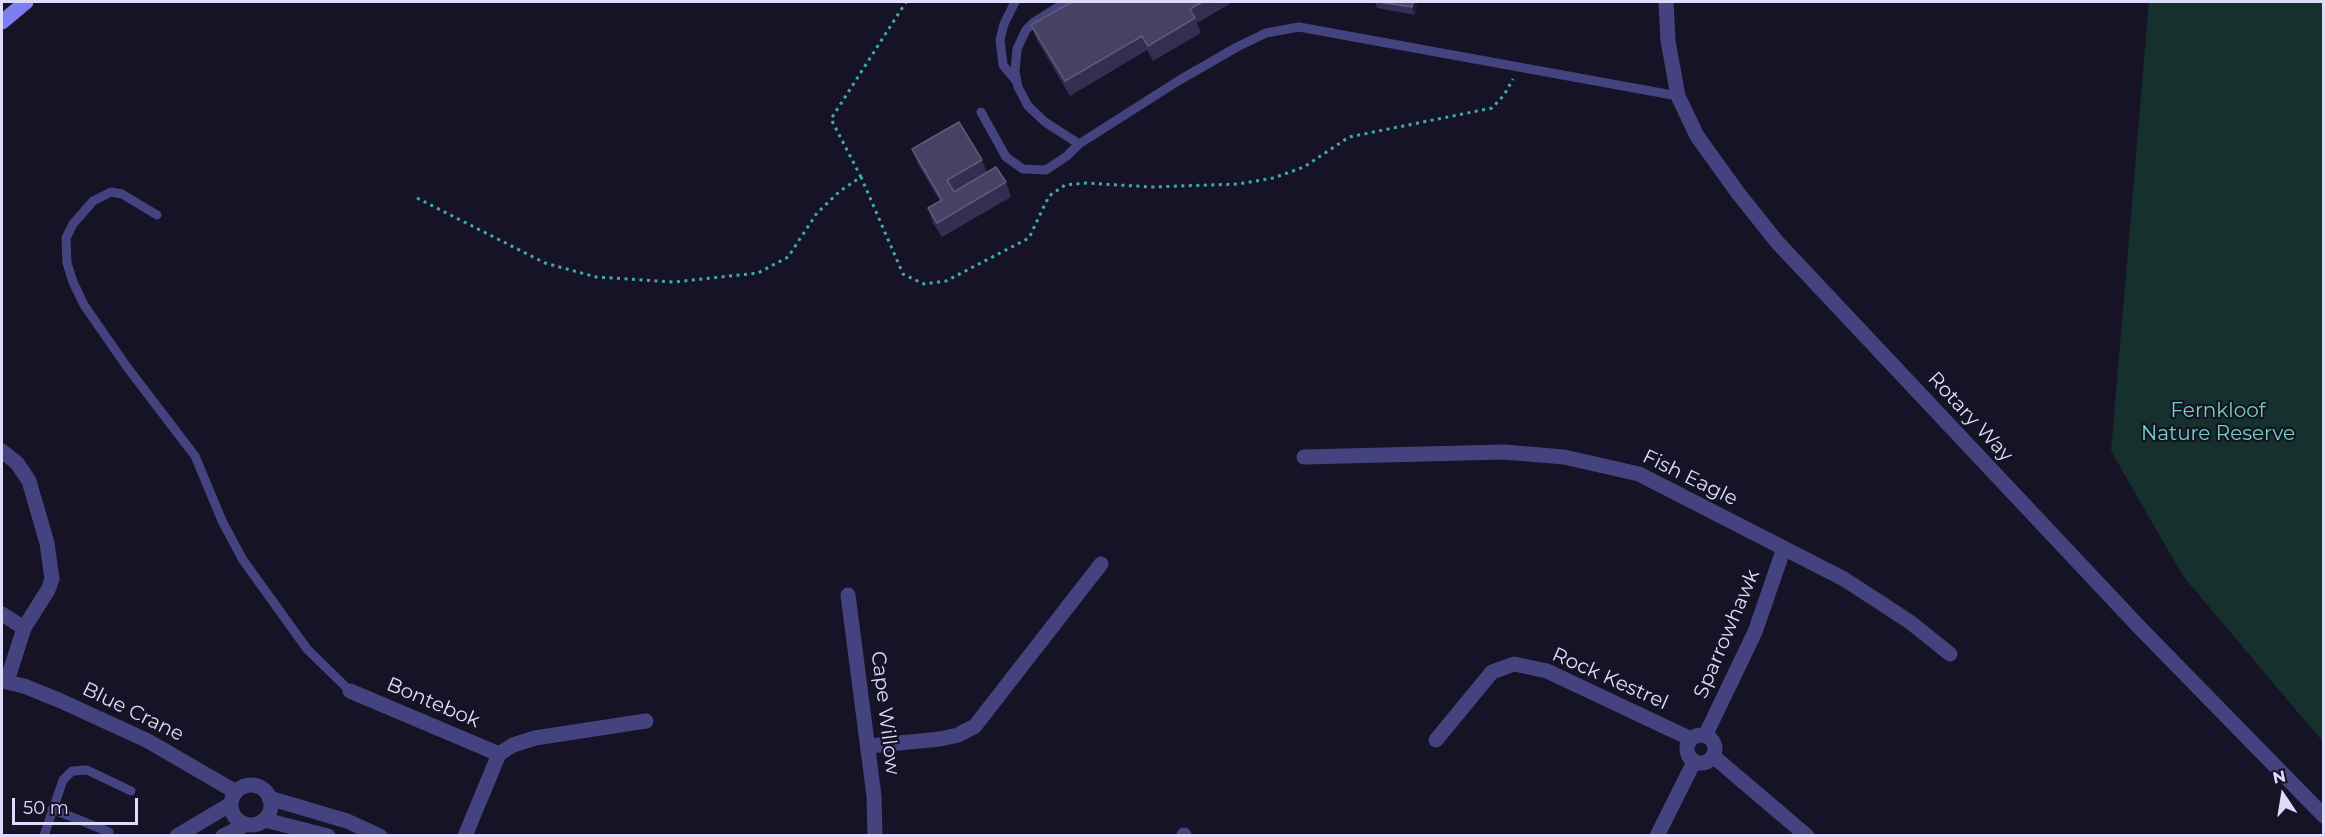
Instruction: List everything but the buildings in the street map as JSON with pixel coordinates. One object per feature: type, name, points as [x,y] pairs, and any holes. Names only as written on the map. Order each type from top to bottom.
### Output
[{"type":"main road","points":[[2,22],[26,2]]},
{"type":"street","name":"Rotary Way","points":[[1666,2],[1668,41],[1678,96],[1686,117],[1709,155],[1777,242],[2142,630],[2324,816]]},
{"type":"street","points":[[2,451],[17,463],[29,481],[51,562],[52,579],[48,590],[24,628],[4,681]]},
{"type":"street","name":"Fish Eagle","points":[[1304,457],[1504,452],[1564,457],[1639,474],[1844,579],[1910,622],[1950,654]]},
{"type":"street","name":"Sparrowhawk","points":[[1698,737],[1755,632],[1784,548]]},
{"type":"street","points":[[868,746],[940,739],[958,735],[975,726],[1101,564]]},
{"type":"street","name":"Cape Willow","points":[[848,595],[868,746],[875,836]]},
{"type":"street","points":[[2,614],[24,628]]},
{"type":"street","name":"Rock Kestrel","points":[[1436,740],[1487,677],[1501,667],[1514,664],[1547,671],[1698,737]]},
{"type":"street","name":"Blue Crane","points":[[4,681],[61,701],[194,765],[233,798],[232,813],[245,825]]},
{"type":"street","name":"Bontebok","points":[[350,691],[499,754]]},
{"type":"street","points":[[465,836],[499,754],[513,745],[535,738],[646,722]]},
{"type":"street","points":[[1698,737],[1714,746],[1713,756],[1705,762],[1694,762],[1686,749],[1698,737]]},
{"type":"street","points":[[1713,756],[1807,836]]},
{"type":"street","points":[[1657,836],[1694,762]]},
{"type":"street","points":[[177,836],[233,798],[241,788],[254,786],[266,792],[271,809],[265,820],[259,824],[245,825],[223,836]]},
{"type":"street","points":[[269,798],[347,821],[380,836]]},
{"type":"street","points":[[265,820],[328,836]]},
{"type":"lane","points":[[1015,2],[1004,24],[1000,40],[1003,64],[1035,114],[1079,144]]},
{"type":"lane","points":[[1016,82],[1017,49],[1026,30],[1034,22],[1066,2]]},
{"type":"lane","points":[[981,112],[1006,157],[1023,169],[1046,170],[1067,156],[1079,144],[1207,64],[1266,33],[1282,29],[1319,30],[1678,96]]},
{"type":"lane","points":[[157,215],[122,194],[111,192],[93,201],[73,224],[66,238],[67,263],[73,282],[84,305],[126,367],[195,456],[223,523],[243,560],[307,649],[350,691]]},
{"type":"lane","points":[[44,836],[63,780],[72,771],[87,770],[131,791]]},
{"type":"lane","points":[[52,808],[109,832]]},
{"type":"path","points":[[906,2],[831,119],[861,177],[903,274],[924,284],[946,281],[1029,238],[1049,196],[1065,185],[1228,185],[1273,178],[1304,167],[1349,137],[1492,108],[1504,95],[1520,67]]},
{"type":"path","points":[[417,198],[545,263],[596,277],[674,282],[758,273],[788,257],[817,213],[840,191],[861,177]]},
{"type":"green space","name":"Fernkloof Nature Reserve","points":[[2149,2],[2323,2],[2323,742],[2183,576],[2111,451]]}]
